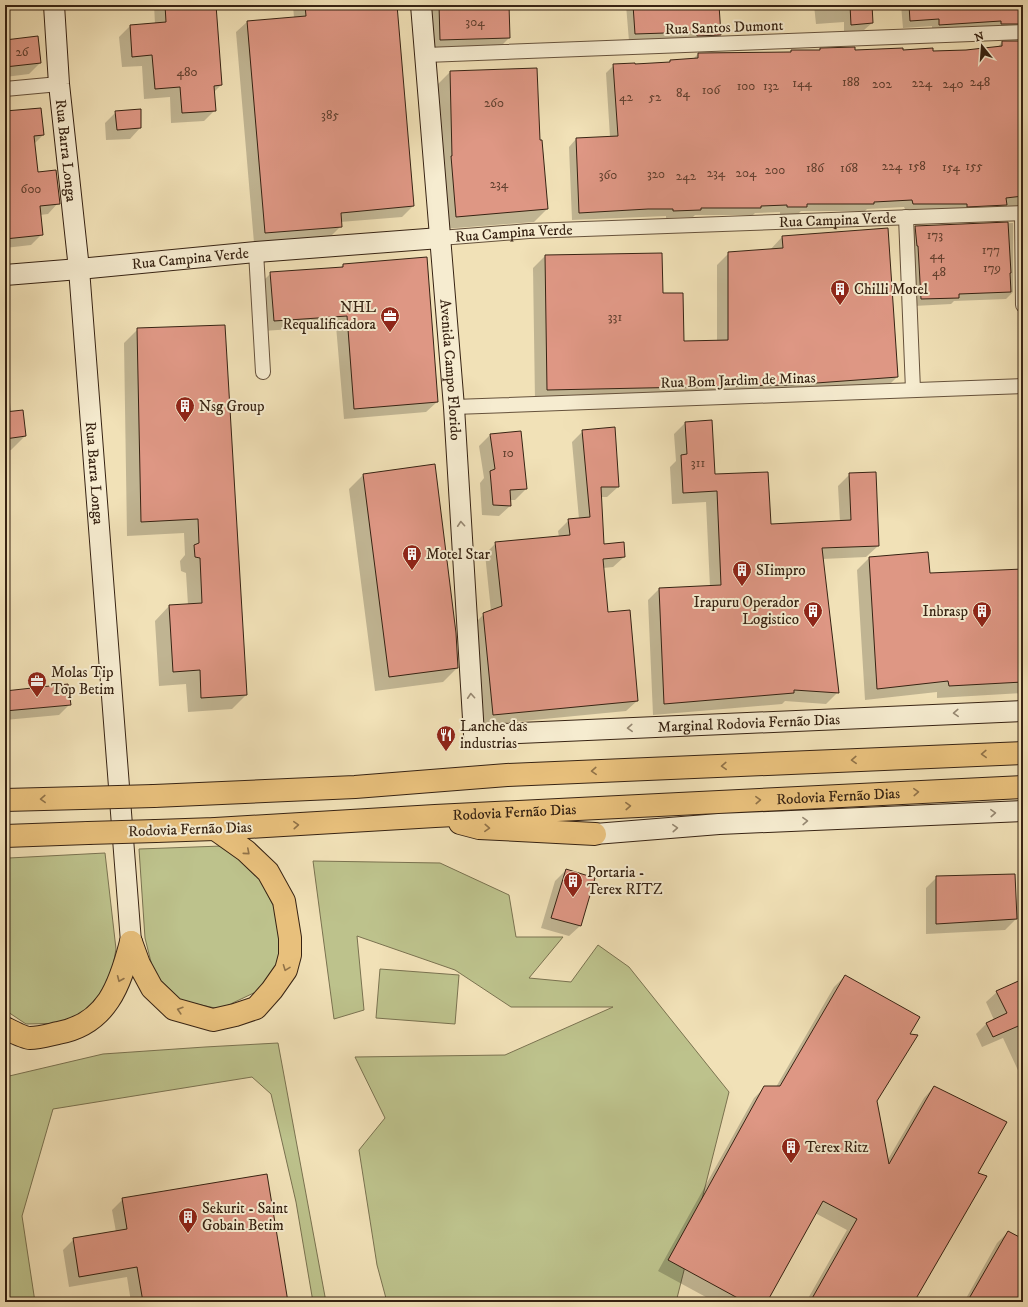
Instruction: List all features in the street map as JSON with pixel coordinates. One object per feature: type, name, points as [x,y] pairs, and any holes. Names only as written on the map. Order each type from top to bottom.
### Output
[{"type":"highway","points":[[5,800],[154,796],[355,787],[515,775],[1023,752]]},
{"type":"highway","name":"Rodovia Fernão Dias","points":[[5,836],[215,829],[435,816],[1023,787]]},
{"type":"highway","points":[[435,816],[479,828],[595,834]]},
{"type":"highway","points":[[131,942],[139,964],[152,988],[174,1009],[213,1020],[256,1008],[272,990],[286,970],[290,955],[290,938],[284,901],[268,872],[246,851],[215,829]]},
{"type":"highway","points":[[5,851],[53,834]]},
{"type":"highway","points":[[5,1028],[29,1038],[71,1031],[98,1015],[113,995],[124,968],[131,942]]},
{"type":"main road","name":"Rua Barra Longa","points":[[54,5],[60,84],[79,269],[131,942]]},
{"type":"main road","name":"Avenida Campo Florido","points":[[421,5],[454,407],[474,735]]},
{"type":"main road","name":"Rua Campina Verde","points":[[5,275],[256,252],[440,238]]},
{"type":"main road","name":"Marginal Rodovia Fernão Dias","points":[[474,735],[1023,710]]},
{"type":"main road","name":"Rodovia Fernão Dias","points":[[595,834],[719,824],[1023,811]]},
{"type":"street","name":"Rua Santos Dumont","points":[[426,55],[1023,32]]},
{"type":"street","points":[[5,89],[60,84]]},
{"type":"street","points":[[1022,213],[1023,305]]},
{"type":"street","name":"Rua Campina Verde","points":[[440,238],[528,230],[1022,213]]},
{"type":"street","points":[[906,217],[913,390]]},
{"type":"street","points":[[256,252],[263,372]]},
{"type":"street","name":"Rua Bom Jardim de Minas","points":[[454,407],[1023,386]]},
{"type":"green space","points":[[222,846],[255,869],[277,913],[282,956],[260,990],[220,1009],[182,1001],[154,974],[145,938],[139,849]]},
{"type":"green space","points":[[105,853],[116,949],[110,983],[73,1023],[26,1024],[5,1010],[5,861],[9,858]]},
{"type":"green space","points":[[313,861],[440,863],[509,895],[516,937],[563,937],[529,978],[571,982],[598,945],[629,967],[729,1092],[676,1302],[387,1302],[377,1265],[359,1150],[385,1118],[355,1057],[505,1055],[613,1007],[511,1007],[455,970],[357,936],[364,1010],[334,1019]]},
{"type":"green space","points":[[380,969],[459,975],[455,1024],[376,1018]]},
{"type":"green space","points":[[278,1043],[326,1302],[313,1302],[296,1202],[271,1094],[252,1077],[53,1109],[22,1216],[35,1302],[5,1302],[5,1077],[103,1054]]},
{"type":"building","points":[[165,5],[216,5],[222,85],[214,86],[216,111],[182,113],[180,87],[155,89],[152,55],[132,57],[130,25],[166,22]]},
{"type":"building","points":[[305,5],[397,5],[414,206],[341,213],[342,227],[265,233],[247,21],[306,16]]},
{"type":"building","points":[[439,5],[509,5],[510,38],[440,40]]},
{"type":"building","points":[[633,5],[719,5],[721,35],[697,36],[696,32],[635,34]]},
{"type":"building","points":[[850,5],[872,5],[873,23],[851,25]]},
{"type":"building","points":[[909,5],[1022,5],[1023,24],[1001,24],[1001,21],[939,25],[939,19],[910,21]]},
{"type":"building","points":[[38,36],[41,63],[5,67],[5,40]]},
{"type":"building","points":[[1002,41],[1020,41],[1023,82],[1023,196],[1006,198],[1007,205],[967,207],[967,204],[913,204],[912,200],[874,202],[874,204],[807,204],[807,207],[787,207],[787,205],[761,206],[761,208],[701,208],[701,210],[673,211],[673,209],[648,209],[579,213],[576,138],[618,136],[613,64],[670,62],[670,60],[698,58],[698,53],[791,52],[791,50],[820,50],[820,48],[855,47],[855,50],[903,48],[903,50],[933,48],[933,51],[966,50],[1002,46]]},
{"type":"building","points":[[537,68],[540,140],[542,140],[548,209],[456,217],[451,156],[450,71]]},
{"type":"building","points":[[41,108],[44,135],[34,136],[38,172],[56,170],[60,204],[40,206],[43,235],[5,239],[5,111]]},
{"type":"building","points":[[141,109],[141,128],[117,130],[115,111]]},
{"type":"building","points":[[1008,222],[1011,292],[959,294],[959,298],[921,299],[918,246],[915,226]]},
{"type":"building","points":[[888,228],[898,377],[789,385],[547,390],[545,255],[662,253],[663,293],[683,293],[684,341],[728,340],[728,252],[783,248],[782,236]]},
{"type":"building","name":"NHL Requalificadora","points":[[427,257],[438,402],[354,409],[347,316],[274,321],[270,272],[343,267],[343,264]]},
{"type":"building","name":"Nsg Group","points":[[225,325],[247,695],[201,698],[200,670],[173,672],[169,605],[202,603],[200,558],[195,557],[194,545],[199,543],[198,519],[141,522],[137,328]]},
{"type":"building","points":[[23,410],[26,436],[5,439],[5,412]]},
{"type":"building","name":"SIimpro","points":[[712,420],[715,474],[768,472],[771,524],[851,520],[849,473],[876,472],[879,546],[822,548],[839,693],[794,690],[794,693],[664,704],[659,588],[721,585],[717,491],[683,493],[681,455],[687,454],[685,422]]},
{"type":"building","points":[[615,427],[619,487],[601,487],[604,544],[624,542],[625,557],[603,559],[608,612],[630,610],[638,701],[493,715],[483,613],[502,606],[495,542],[570,535],[568,519],[590,517],[582,430]]},
{"type":"building","points":[[521,431],[527,489],[510,490],[511,506],[493,505],[490,471],[495,469],[490,434]]},
{"type":"building","name":"Motel Star","points":[[435,464],[456,633],[458,668],[389,677],[363,474]]},
{"type":"building","points":[[928,552],[930,573],[1023,569],[1023,682],[949,686],[948,681],[877,689],[869,557]]},
{"type":"building","name":"Molas Tip Top Betim","points":[[68,684],[71,705],[5,711],[5,691]]},
{"type":"building","name":"Portaria - Terex RITZ","points":[[566,869],[595,878],[581,926],[551,918]]},
{"type":"building","points":[[1015,874],[1017,919],[936,924],[936,876]]},
{"type":"building","name":"Terex Ritz","points":[[845,975],[920,1017],[910,1034],[918,1035],[877,1101],[889,1164],[934,1086],[1007,1122],[978,1173],[987,1176],[914,1302],[810,1302],[857,1219],[823,1201],[767,1302],[745,1302],[668,1260],[764,1086],[780,1086]]},
{"type":"building","points":[[1023,979],[1023,1024],[993,1037],[986,1023],[1007,1013],[996,991]]},
{"type":"building","name":"Sekurit - Saint Gobain Betim","points":[[267,1174],[288,1302],[143,1302],[137,1267],[79,1277],[73,1238],[127,1229],[122,1198]]},
{"type":"building","points":[[1008,1231],[1023,1239],[1023,1302],[967,1302]]},
{"type":"place","name":"Chilli Motel","points":[[840,306]]},
{"type":"place","name":"NHL Requalificadora","points":[[390,333]]},
{"type":"place","name":"Nsg Group","points":[[185,423]]},
{"type":"place","name":"Motel Star","points":[[412,571]]},
{"type":"place","name":"SIimpro","points":[[742,587]]},
{"type":"place","name":"Irapuru Operador Logistico","points":[[813,628]]},
{"type":"place","name":"Inbrasp","points":[[982,628]]},
{"type":"place","name":"Molas Tip Top Betim","points":[[37,698]]},
{"type":"place","name":"Lanche das industrias","points":[[446,752]]},
{"type":"place","name":"Portaria - Terex RITZ","points":[[573,898]]},
{"type":"place","name":"Terex Ritz","points":[[791,1164]]},
{"type":"place","name":"Sekurit - Saint Gobain Betim","points":[[188,1234]]}]
